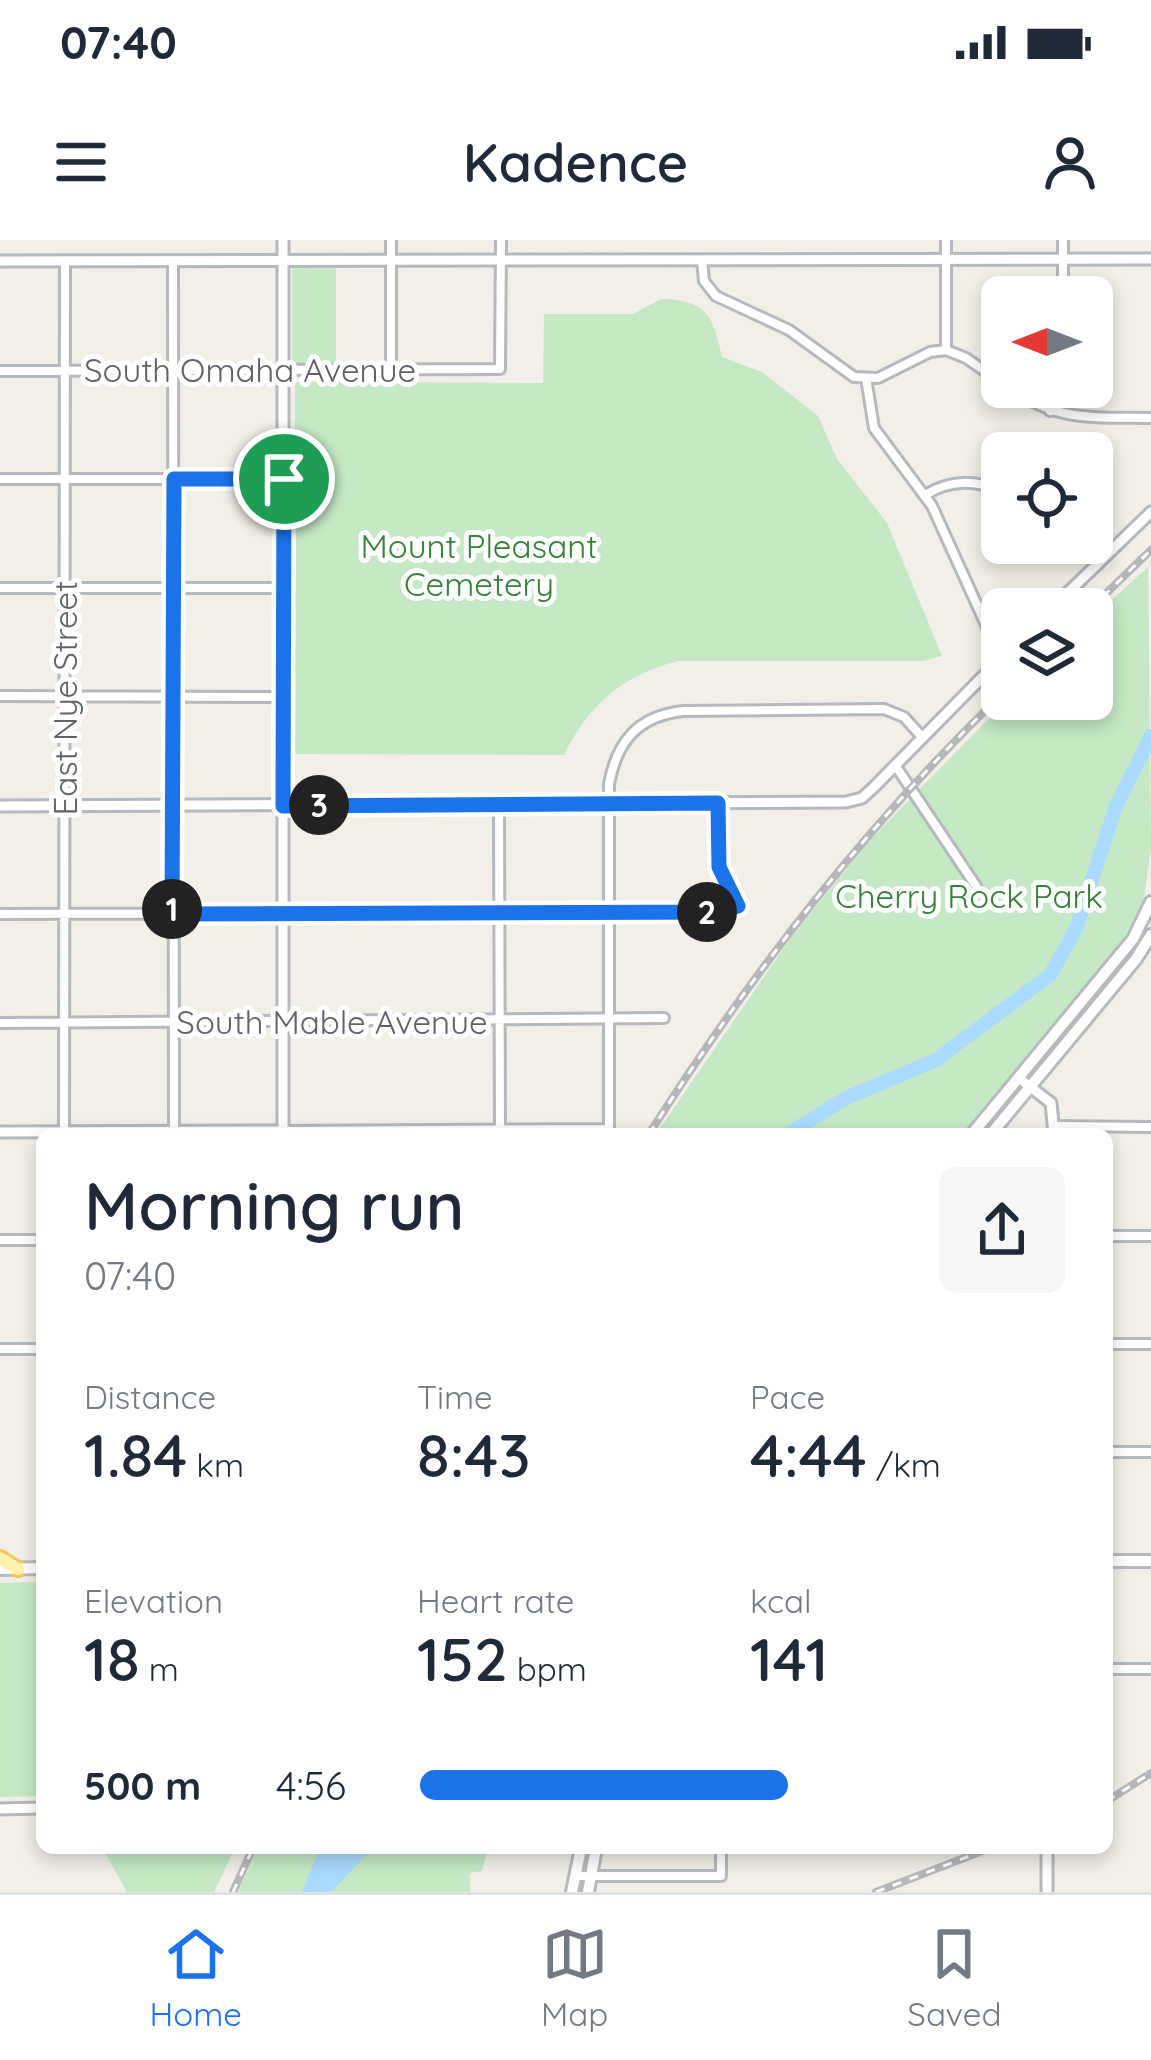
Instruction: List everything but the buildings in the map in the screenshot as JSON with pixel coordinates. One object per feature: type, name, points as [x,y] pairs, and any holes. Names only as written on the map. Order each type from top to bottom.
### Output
[{"type":"main road","points":[[977,1128],[1133,939],[1151,902]]},
{"type":"main road","points":[[996,1128],[1151,935]]},
{"type":"main road","points":[[1113,1561],[1151,1561]]},
{"type":"main road","points":[[572,1892],[580,1854]]},
{"type":"main road","points":[[588,1892],[595,1854]]},
{"type":"street","points":[[283,240],[283,1128]]},
{"type":"street","points":[[391,240],[392,369]]},
{"type":"street","points":[[501,240],[501,261]]},
{"type":"street","points":[[946,240],[946,350]]},
{"type":"street","points":[[1063,240],[1063,276]]},
{"type":"street","points":[[0,262],[1151,259]]},
{"type":"street","points":[[702,260],[704,281],[716,296],[789,330],[844,371],[878,378],[930,352],[946,350],[981,368]]},
{"type":"street","name":"South Omaha Avenue","points":[[0,371],[500,369],[501,261]]},
{"type":"street","name":"East Nye Street","points":[[64,1128],[65,262]]},
{"type":"street","points":[[173,262],[174,1128]]},
{"type":"street","points":[[866,378],[874,428],[925,495],[981,614]]},
{"type":"street","points":[[1045,408],[1075,417],[1151,418]]},
{"type":"street","points":[[0,479],[284,479]]},
{"type":"street","points":[[925,495],[951,483],[981,485]]},
{"type":"street","points":[[1113,548],[1151,512]]},
{"type":"street","points":[[1072,588],[1097,564]]},
{"type":"street","points":[[0,588],[284,588]]},
{"type":"street","points":[[0,806],[846,802],[874,787],[981,677]]},
{"type":"street","points":[[0,696],[283,697]]},
{"type":"street","points":[[609,1128],[608,804],[613,763],[628,734],[670,712],[884,709],[904,717],[922,737]]},
{"type":"street","points":[[895,765],[976,886]]},
{"type":"street","points":[[718,803],[720,912]]},
{"type":"street","points":[[499,804],[500,1128]]},
{"type":"street","points":[[0,914],[734,910],[738,900],[719,867]]},
{"type":"street","name":"South Mable Avenue","points":[[0,1023],[664,1018]]},
{"type":"street","points":[[1019,1078],[1051,1103],[1054,1128]]},
{"type":"street","points":[[1102,1128],[1151,1126]]},
{"type":"street","points":[[0,1132],[36,1133]]},
{"type":"street","points":[[1113,1236],[1151,1236]]},
{"type":"street","points":[[0,1240],[36,1240]]},
{"type":"street","points":[[1113,1344],[1151,1343]]},
{"type":"street","points":[[0,1349],[36,1349]]},
{"type":"street","points":[[1113,1452],[1151,1452]]},
{"type":"street","points":[[1113,1670],[1151,1669]]},
{"type":"street","points":[[0,1809],[36,1808]]},
{"type":"street","points":[[575,1876],[721,1876],[722,1854]]},
{"type":"street","points":[[1047,1854],[1047,1892]]},
{"type":"green space","points":[[292,268],[336,268],[336,363],[292,363]]},
{"type":"green space","name":"Mount Pleasant Cemetery","points":[[661,299],[698,307],[711,321],[722,357],[762,372],[818,416],[837,459],[887,523],[942,656],[923,661],[678,661],[640,674],[610,694],[585,721],[564,755],[294,754],[295,382],[543,383],[544,314],[633,314]]},
{"type":"green space","name":"Cherry Rock Park","points":[[1148,567],[1151,846],[1144,899],[1123,940],[967,1128],[660,1128],[790,939],[868,842],[987,720],[1113,720],[1113,599]]},
{"type":"green space","points":[[36,1582],[36,1796],[0,1797],[0,1583]]},
{"type":"green space","points":[[105,1854],[232,1854],[214,1892],[127,1892]]},
{"type":"green space","points":[[255,1854],[486,1854],[482,1871],[470,1873],[470,1892],[238,1892]]},
{"type":"water","points":[[318,1854],[367,1854],[331,1892],[302,1892]]},
{"type":"waterway","points":[[798,1128],[846,1098],[936,1060],[1050,975],[1076,929],[1116,806],[1151,736]]},
{"type":"railway","points":[[1112,588],[1151,550]]},
{"type":"railway","points":[[653,1128],[728,1015],[812,904],[981,715]]},
{"type":"railway","points":[[1113,1797],[1151,1773]]},
{"type":"railway","points":[[233,1892],[250,1854]]},
{"type":"railway","points":[[876,1892],[974,1854]]},
{"type":"route","points":[[174,479],[284,479],[283,806],[718,803],[719,867],[738,906],[729,912],[172,914],[174,479]]}]
